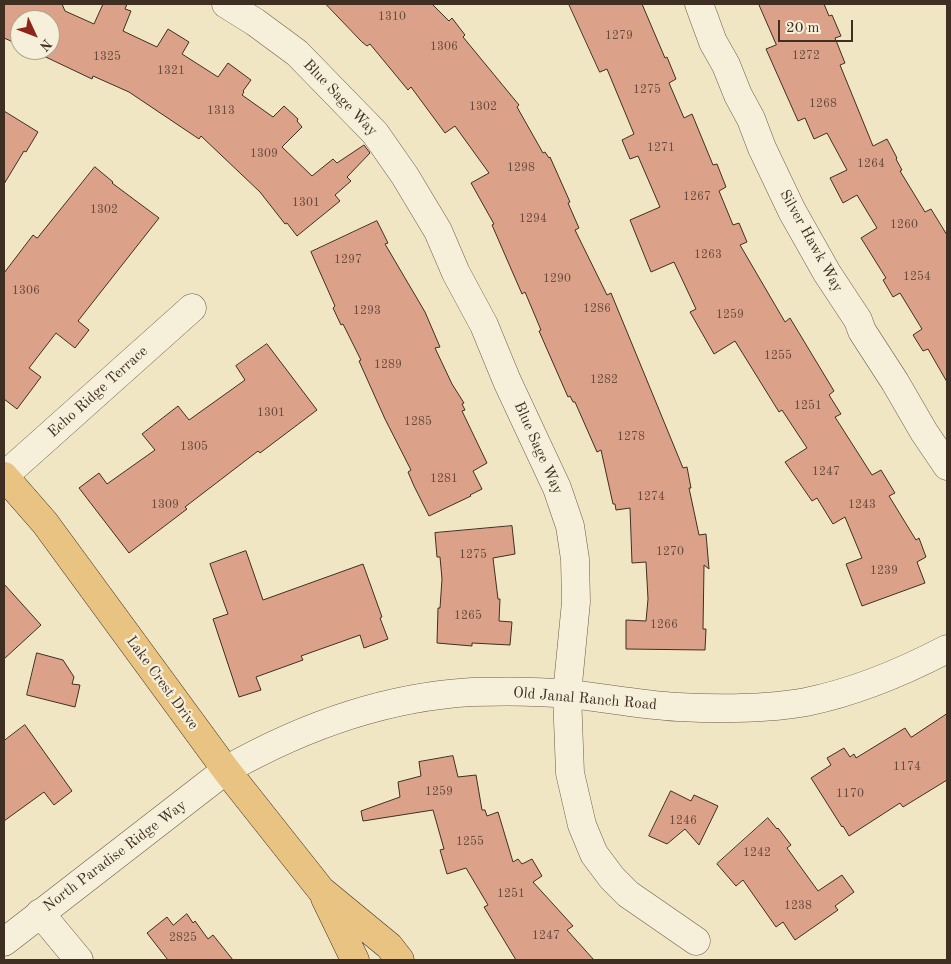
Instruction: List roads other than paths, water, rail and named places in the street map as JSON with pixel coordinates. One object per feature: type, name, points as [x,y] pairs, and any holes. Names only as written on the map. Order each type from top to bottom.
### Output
[{"type":"main road","name":"Lake Crest Drive","points":[[4,476],[44,523],[226,770],[321,890],[389,946],[400,960]]},
{"type":"main road","name":"Lake Crest Drive","points":[[321,890],[355,960]]},
{"type":"street","name":"Blue Sage Way","points":[[226,4],[255,22],[297,53],[376,133],[405,176],[438,231],[456,273],[484,325],[507,381],[557,488],[570,526],[575,559],[576,602],[567,694],[570,773],[582,825],[594,854],[612,878],[628,894],[696,942]]},
{"type":"street","name":"Silver Hawk Way","points":[[699,4],[713,42],[726,65],[738,95],[752,119],[762,148],[792,211],[827,273],[858,320],[862,331],[947,466]]},
{"type":"street","name":"Echo Ridge Terrace","points":[[4,476],[192,308]]},
{"type":"street","name":"Old Janal Ranch Road","points":[[226,770],[259,751],[316,726],[362,710],[416,698],[471,692],[520,692],[567,694],[677,707],[732,708],[806,702],[865,685],[920,664],[947,649]]},
{"type":"street","name":"North Paradise Ridge Way","points":[[4,942],[226,770]]},
{"type":"street","points":[[40,913],[79,960]]}]
